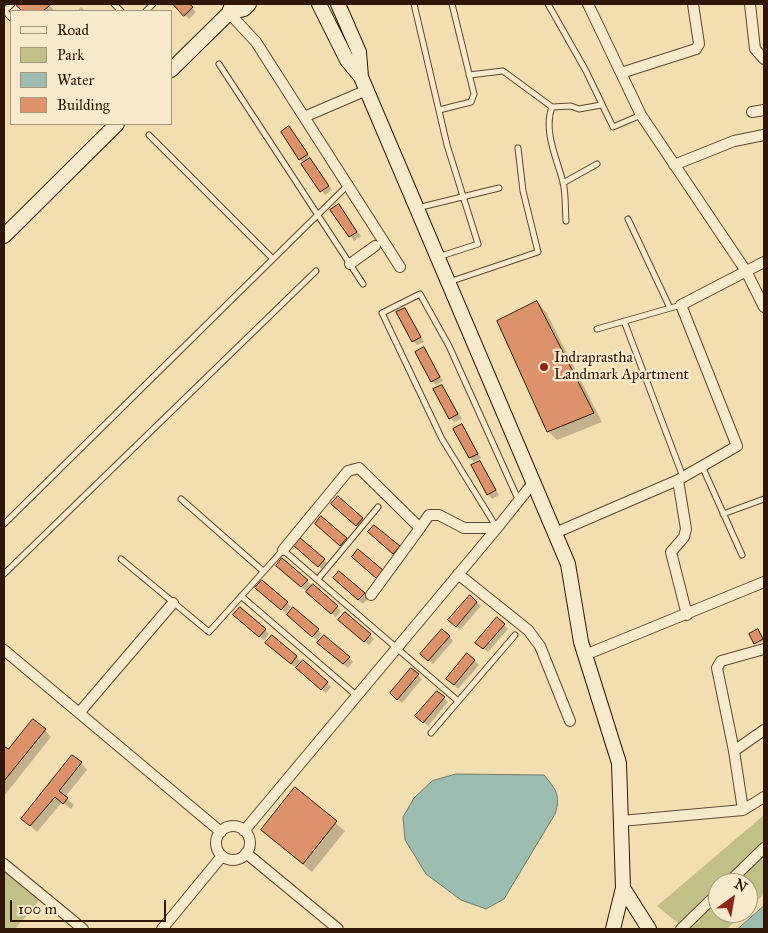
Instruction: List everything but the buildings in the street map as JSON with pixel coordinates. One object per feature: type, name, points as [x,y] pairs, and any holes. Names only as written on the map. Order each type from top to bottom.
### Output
[{"type":"street","points":[[230,8],[244,9],[249,4]]},
{"type":"street","points":[[319,4],[348,60],[364,84],[568,564],[585,654],[619,764],[623,888],[617,929]]},
{"type":"street","points":[[338,4],[359,52],[364,84]]},
{"type":"street","points":[[588,4],[641,115],[746,271],[764,307]]},
{"type":"street","points":[[621,73],[696,49],[699,44],[694,4]]},
{"type":"street","points":[[750,4],[755,49],[764,59]]},
{"type":"street","points":[[172,68],[230,8]]},
{"type":"street","points":[[230,8],[256,42],[400,267]]},
{"type":"street","points":[[304,118],[364,84]]},
{"type":"street","points":[[752,112],[764,110]]},
{"type":"street","points":[[4,236],[116,125]]},
{"type":"street","points":[[674,165],[734,141],[764,135]]},
{"type":"street","points":[[350,264],[375,246]]},
{"type":"street","points":[[555,533],[680,478],[737,446],[681,305],[764,262]]},
{"type":"street","points":[[283,550],[348,471],[359,468],[420,528]]},
{"type":"street","points":[[680,478],[686,529],[684,537],[671,552],[687,615]]},
{"type":"street","points":[[244,831],[497,528],[533,482]]},
{"type":"street","points":[[371,595],[429,515],[439,515],[464,528],[497,528]]},
{"type":"street","points":[[458,574],[528,630],[540,646],[570,721]]},
{"type":"street","points":[[585,654],[687,615],[764,582]]},
{"type":"street","points":[[79,713],[173,603]]},
{"type":"street","points":[[743,810],[734,751],[717,668],[721,662],[764,649]]},
{"type":"street","points":[[4,650],[221,832]]},
{"type":"street","points":[[734,751],[764,730]]},
{"type":"street","points":[[620,821],[743,810],[764,797]]},
{"type":"street","points":[[232,826],[244,831],[250,842],[246,854],[234,860],[222,856],[216,844],[221,832],[232,826]]},
{"type":"street","points":[[738,873],[764,848]]},
{"type":"street","points":[[246,854],[338,929]]},
{"type":"street","points":[[162,929],[222,856]]},
{"type":"street","points":[[4,864],[83,929]]},
{"type":"street","points":[[623,888],[649,929]]},
{"type":"street","points":[[681,929],[708,903]]},
{"type":"lane","points":[[4,10],[12,4]]},
{"type":"lane","points":[[414,4],[439,110],[462,195],[478,244],[437,257]]},
{"type":"lane","points":[[439,110],[471,102],[474,94],[452,4]]},
{"type":"lane","points":[[548,4],[586,71],[613,127],[641,115]]},
{"type":"lane","points":[[219,64],[363,284]]},
{"type":"lane","points":[[470,75],[503,71],[552,107],[571,106],[580,109],[601,105]]},
{"type":"lane","points":[[552,107],[549,115],[554,156],[563,183],[566,221]]},
{"type":"lane","points":[[149,135],[272,258]]},
{"type":"lane","points":[[448,282],[538,252],[523,191],[518,148]]},
{"type":"lane","points":[[563,183],[597,164]]},
{"type":"lane","points":[[4,524],[348,185]]},
{"type":"lane","points":[[416,208],[462,195],[499,188]]},
{"type":"lane","points":[[628,220],[670,308]]},
{"type":"lane","points":[[4,574],[316,271]]},
{"type":"lane","points":[[497,528],[442,440],[382,313],[420,294],[449,346],[518,499]]},
{"type":"lane","points":[[597,329],[681,305]]},
{"type":"lane","points":[[624,321],[680,478]]},
{"type":"lane","points":[[702,466],[742,555]]},
{"type":"lane","points":[[181,499],[263,572]]},
{"type":"lane","points":[[723,514],[764,499]]},
{"type":"lane","points":[[318,579],[378,507]]},
{"type":"lane","points":[[121,559],[209,632],[283,550],[397,646],[458,701]]},
{"type":"lane","points":[[241,596],[356,695]]},
{"type":"lane","points":[[431,733],[515,635]]},
{"type":"green space","points":[[764,815],[764,894],[758,900],[758,873],[708,873],[708,923],[733,923],[727,929],[685,929],[657,906]]},
{"type":"green space","points":[[4,861],[43,896],[15,929],[4,929]]},
{"type":"water","points":[[456,774],[544,775],[552,784],[557,797],[558,802],[555,814],[504,899],[486,909],[461,900],[426,874],[405,840],[403,817],[414,798],[432,781]]},
{"type":"water","points":[[764,906],[764,929],[738,929],[745,923],[758,923],[758,911]]},
{"type":"place","name":"Indraprastha Landmark Apartment","points":[[544,367]]}]
